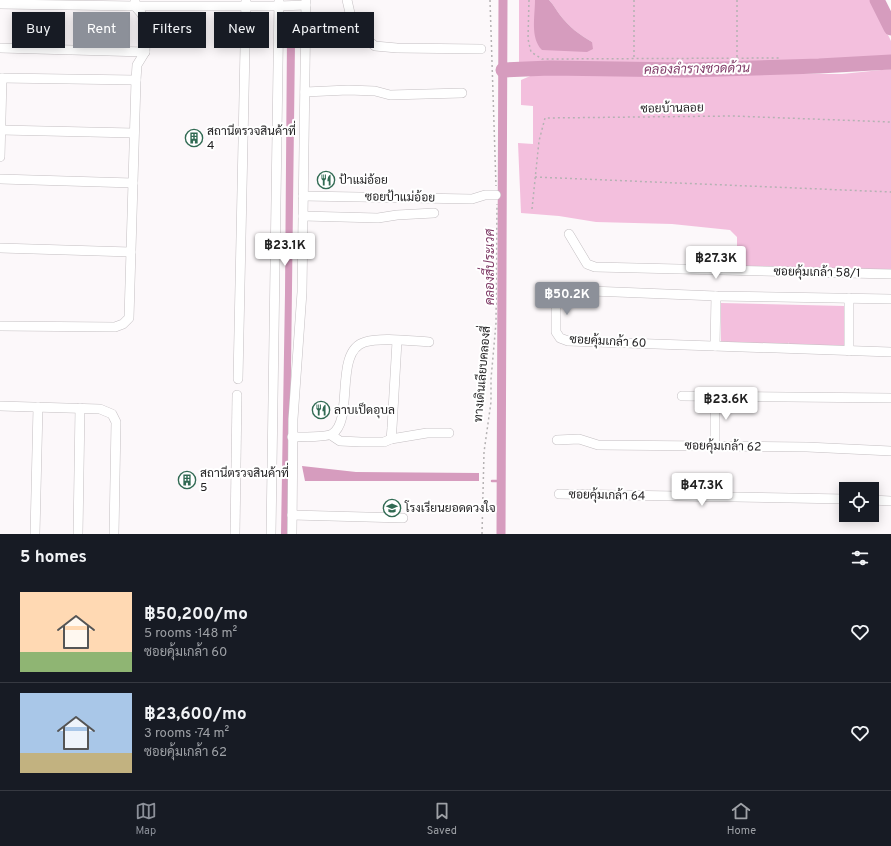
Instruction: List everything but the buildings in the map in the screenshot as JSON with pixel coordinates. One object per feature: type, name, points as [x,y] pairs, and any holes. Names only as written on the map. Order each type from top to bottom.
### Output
[{"type":"street","points":[[347,0],[350,13],[362,36],[375,46],[397,48],[481,49]]},
{"type":"street","points":[[0,4],[306,2],[302,292],[292,437],[292,534]]},
{"type":"street","points":[[0,326],[115,327],[121,326],[129,318],[136,80],[137,65],[145,52],[146,22],[135,3]]},
{"type":"street","points":[[238,379],[246,3]]},
{"type":"street","points":[[271,534],[279,3]]},
{"type":"street","points":[[0,48],[145,52]]},
{"type":"street","points":[[0,157],[1,78],[136,80]]},
{"type":"street","points":[[305,92],[375,91],[390,95],[462,92]]},
{"type":"street","points":[[1,130],[134,133]]},
{"type":"street","points":[[0,179],[133,183]]},
{"type":"street","name":"ซอยป้าแม่อ้อย","points":[[303,196],[472,199],[485,195],[496,195]]},
{"type":"street","points":[[303,216],[378,218],[397,215],[434,213]]},
{"type":"street","name":"ซอยคุ้มเกล้า 58/1","points":[[569,234],[587,264],[594,267],[891,274]]},
{"type":"street","points":[[0,248],[131,252]]},
{"type":"street","name":"ซอยคุ้มเกล้า 60","points":[[891,299],[716,296],[566,290],[560,293],[556,301],[556,332],[560,338],[568,341],[891,352]]},
{"type":"street","points":[[715,346],[716,296]]},
{"type":"street","points":[[849,351],[850,298]]},
{"type":"street","points":[[330,435],[336,430],[342,417],[349,358],[354,348],[364,342],[379,340],[429,342]]},
{"type":"street","points":[[391,439],[397,341]]},
{"type":"street","points":[[235,534],[237,395]]},
{"type":"street","points":[[682,396],[891,398]]},
{"type":"street","points":[[715,396],[715,446]]},
{"type":"street","points":[[0,406],[80,408],[104,410],[112,414],[115,420],[114,534]]},
{"type":"street","points":[[35,534],[38,407]]},
{"type":"street","points":[[78,534],[80,408]]},
{"type":"street","points":[[292,437],[330,435],[340,441],[384,442],[391,439],[427,433],[449,433]]},
{"type":"street","name":"ซอยคุ้มเกล้า 62","points":[[557,440],[579,440],[598,445],[715,446],[891,451]]},
{"type":"street","name":"ซอยคุ้มเกล้า 64","points":[[559,494],[839,500]]},
{"type":"street","points":[[879,500],[891,501]]},
{"type":"street","points":[[292,515],[403,518]]},
{"type":"path","name":"ทางเดินเลียบคลองสี่","points":[[482,534],[484,452],[490,402],[496,323],[496,195],[490,0]]},
{"type":"path","points":[[529,0],[528,39],[531,52],[542,59],[779,58]]},
{"type":"path","points":[[634,0],[634,59]]},
{"type":"path","points":[[737,0],[737,58]]},
{"type":"path","name":"ซอยบ้านลอย","points":[[532,209],[539,141],[545,118],[733,116],[891,122]]},
{"type":"path","points":[[535,176],[891,192]]},
{"type":"shaded area","points":[[519,0],[535,0],[535,32],[592,42],[579,34],[567,23],[549,0],[871,0],[891,41],[891,58],[831,62],[528,66],[519,62]]},
{"type":"shaded area","points":[[535,0],[549,0],[567,23],[579,34],[592,42],[593,49],[587,52],[542,50],[538,45],[535,33]]},
{"type":"shaded area","points":[[287,48],[295,48],[289,534],[281,534]]},
{"type":"shaded area","points":[[891,69],[891,270],[737,266],[737,237],[730,230],[672,224],[596,222],[559,216],[521,213],[518,143],[533,144],[533,106],[521,105],[521,80],[535,74],[842,74]]},
{"type":"shaded area","points":[[721,303],[844,306],[844,347],[790,345],[788,342],[789,345],[721,342]]},
{"type":"shaded area","points":[[302,466],[356,472],[479,473],[479,481],[305,481]]},
{"type":"waterway","name":"คลองสี่ประเวศ","points":[[501,534],[503,0]]},
{"type":"waterway","name":"คลองลำรางชวดด้วน","points":[[877,0],[891,28]]},
{"type":"waterway","name":"คลองลำรางชวดด้วน","points":[[503,70],[550,68],[685,70],[819,66],[891,62]]},
{"type":"waterway","points":[[492,481],[501,481]]},
{"type":"place","name":"สถานีตรวจสินค้าที่ 4","points":[[194,138]]},
{"type":"place","name":"ป้าแม่อ้อย","points":[[326,180]]},
{"type":"place","name":"ลาบเป็ดอุบล","points":[[321,410]]},
{"type":"place","name":"สถานีตรวจสินค้าที่ 5","points":[[187,480]]},
{"type":"place","name":"โรงเรียนยอดดวงใจ","points":[[392,508]]}]
